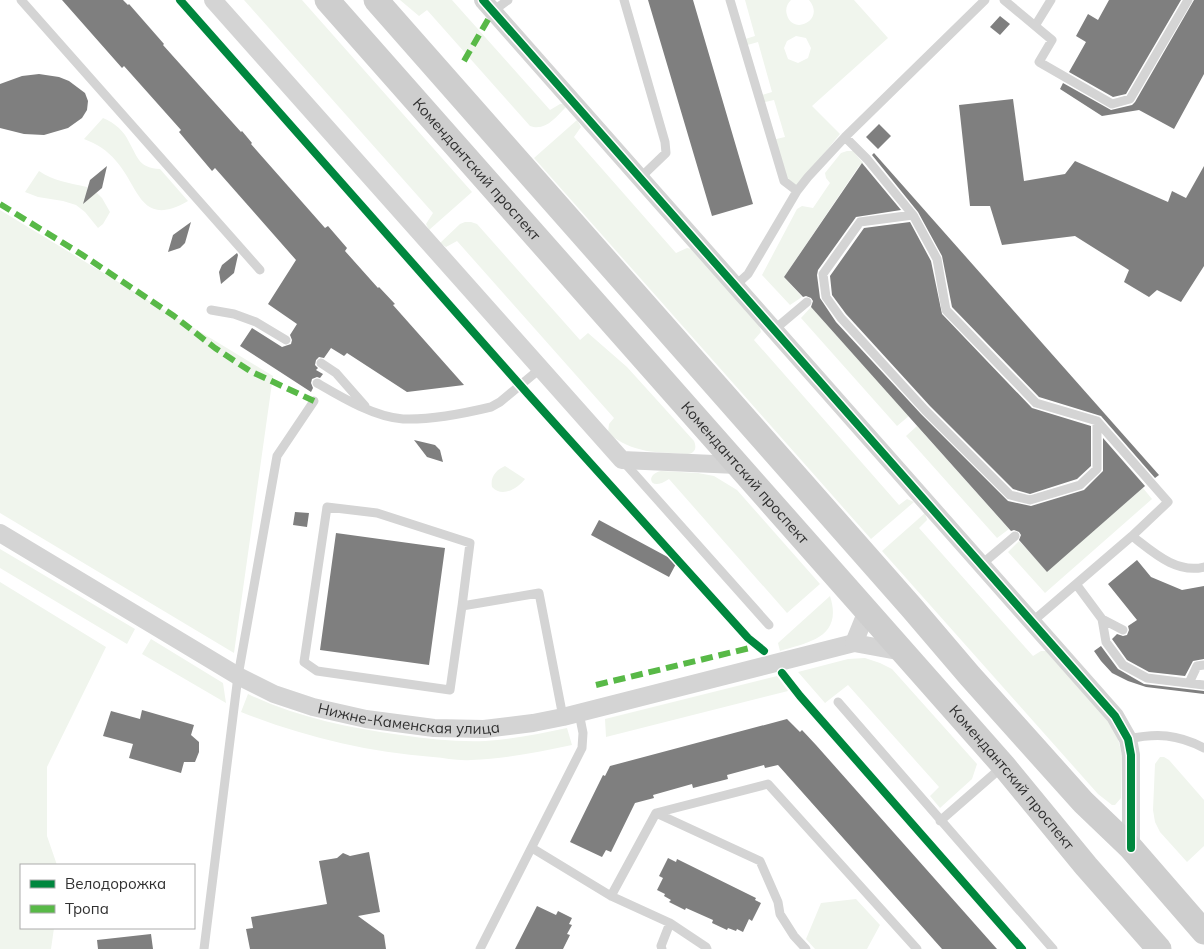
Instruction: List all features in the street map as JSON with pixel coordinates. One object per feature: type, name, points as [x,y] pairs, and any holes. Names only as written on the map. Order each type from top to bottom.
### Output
[{"type":"main road","name":"Комендантский проспект","points":[[327,0],[1003,765],[1086,866],[1159,949]]},
{"type":"main road","points":[[376,0],[970,676],[1083,802],[1131,848],[1204,932]]},
{"type":"street","points":[[213,0],[622,460],[737,465]]},
{"type":"street","points":[[488,5],[1115,716],[1128,740],[1131,756],[1131,848]]},
{"type":"street","name":"Нижне-Каменская улица","points":[[0,533],[238,676],[274,694],[313,707],[376,720],[434,728],[484,729],[533,723],[854,644],[903,652]]},
{"type":"street","points":[[854,644],[867,611]]},
{"type":"lane","points":[[21,0],[260,270]]},
{"type":"lane","points":[[488,5],[508,0]]},
{"type":"lane","points":[[624,0],[666,142],[666,153],[640,178]]},
{"type":"lane","points":[[730,0],[784,181],[797,191]]},
{"type":"lane","points":[[736,285],[748,274],[797,191],[845,138],[985,0]]},
{"type":"lane","points":[[1004,0],[1052,40],[1039,62],[1112,104],[1130,99],[1188,0]]},
{"type":"lane","points":[[1035,26],[1051,0]]},
{"type":"lane","points":[[845,138],[867,160],[913,215],[937,259],[946,310],[1036,403],[1097,421],[1168,502],[1132,536],[1033,621]]},
{"type":"lane","points":[[913,215],[860,222],[823,274],[826,297],[841,318],[924,410],[1010,495],[1030,500],[1080,485],[1097,468],[1097,421]]},
{"type":"lane","points":[[775,329],[807,302]]},
{"type":"lane","points":[[211,310],[234,314],[256,322],[286,340]]},
{"type":"lane","points":[[321,363],[336,374],[367,408]]},
{"type":"lane","points":[[317,383],[342,398],[382,415],[401,419],[419,419],[491,407],[500,402],[541,368]]},
{"type":"lane","points":[[204,949],[238,676],[277,456],[314,401]]},
{"type":"lane","points":[[622,460],[769,625]]},
{"type":"lane","points":[[327,507],[377,514],[470,543],[462,606],[450,690],[317,671],[304,662],[327,507]]},
{"type":"lane","points":[[982,564],[1015,536]]},
{"type":"lane","points":[[1132,536],[1164,560],[1184,568],[1204,567]]},
{"type":"lane","points":[[1076,584],[1102,619],[1123,630]]},
{"type":"lane","points":[[462,606],[539,593],[571,715],[583,733],[582,748],[480,949]]},
{"type":"lane","points":[[1102,619],[1106,642],[1123,665],[1147,678],[1204,685]]},
{"type":"lane","points":[[1189,683],[1197,666],[1204,665]]},
{"type":"lane","points":[[838,702],[1053,949]]},
{"type":"lane","points":[[1128,740],[1158,735],[1178,737],[1204,748]]},
{"type":"lane","points":[[940,821],[1003,765]]},
{"type":"lane","points":[[611,896],[656,813],[768,784],[918,949]]},
{"type":"lane","points":[[656,813],[760,861],[778,902],[780,914],[794,936],[806,949]]},
{"type":"lane","points":[[532,848],[611,896],[670,923],[706,946],[707,949]]},
{"type":"lane","points":[[662,949],[661,946],[670,923]]},
{"type":"shaded area","points":[[244,0],[302,0],[472,192],[429,230],[426,224],[433,213]]},
{"type":"shaded area","points":[[400,0],[452,0],[550,110],[560,104],[566,107],[545,125],[541,127],[530,126],[427,10],[419,16]]},
{"type":"shaded area","points":[[745,0],[791,0],[788,3],[787,15],[790,21],[801,25],[807,23],[814,14],[809,0],[854,0],[888,38],[812,106],[840,134],[795,189],[784,181],[772,140],[785,137],[774,100],[761,103],[759,96],[772,92],[758,42],[744,46],[742,40],[755,36]],"holes":[[[796,36],[806,38],[811,48],[808,58],[798,63],[788,59],[784,48],[787,41]]]},
{"type":"shaded area","points":[[103,118],[122,131],[143,164],[160,169],[188,201],[172,208],[160,210],[150,207],[143,201],[113,157],[102,148],[84,139]]},
{"type":"shaded area","points":[[577,120],[581,127],[574,137],[676,253],[687,248],[692,249],[759,325],[761,332],[754,340],[899,505],[907,499],[914,502],[871,539],[534,158]]},
{"type":"shaded area","points":[[853,151],[863,163],[859,166],[784,277],[802,297],[790,305],[762,275],[797,209],[802,206],[813,208],[830,183],[825,173],[841,153]]},
{"type":"shaded area","points":[[39,171],[68,183],[87,187],[87,191],[93,194],[97,193],[110,212],[103,224],[98,228],[85,212],[76,205],[38,197],[25,192]]},
{"type":"shaded area","points":[[0,210],[273,376],[234,653],[0,513]]},
{"type":"shaded area","points":[[465,222],[477,224],[580,340],[588,333],[627,367],[694,441],[694,451],[688,454],[646,451],[627,445],[608,433],[609,424],[614,418],[457,241],[446,247],[440,243],[460,224]]},
{"type":"shaded area","points":[[811,307],[909,416],[897,426],[801,318]]},
{"type":"shaded area","points":[[917,426],[1009,529],[997,538],[906,436]]},
{"type":"shaded area","points":[[505,466],[525,479],[514,489],[500,492],[492,487],[492,480],[496,472]]},
{"type":"shaded area","points":[[661,471],[714,476],[737,490],[820,584],[787,613],[669,479],[662,483],[653,483],[651,479],[653,475]]},
{"type":"shaded area","points":[[1143,488],[1152,499],[1045,593],[1008,552],[1019,541],[1047,571]]},
{"type":"shaded area","points":[[925,513],[927,520],[919,528],[1033,656],[1041,651],[1046,651],[1111,724],[1118,739],[1122,755],[1121,798],[1115,805],[1112,805],[1098,794],[882,551]]},
{"type":"shaded area","points":[[0,549],[135,629],[127,644],[0,568]]},
{"type":"shaded area","points":[[0,582],[106,647],[47,767],[47,836],[57,864],[20,864],[20,929],[54,929],[51,949],[0,949]]},
{"type":"shaded area","points":[[830,596],[833,610],[832,621],[828,629],[821,636],[780,651],[778,643]]},
{"type":"shaded area","points":[[151,639],[223,683],[226,703],[142,654]]},
{"type":"shaded area","points":[[865,658],[892,669],[977,764],[972,779],[940,808],[930,796],[939,787],[848,685],[825,703],[798,672],[848,659]]},
{"type":"shaded area","points":[[777,676],[788,691],[606,737],[605,719]]},
{"type":"shaded area","points":[[248,694],[304,715],[342,725],[381,732],[443,740],[485,741],[567,728],[572,745],[535,753],[484,759],[456,760],[408,755],[335,742],[264,721],[241,712]]},
{"type":"shaded area","points":[[1160,757],[1169,760],[1204,800],[1204,846],[1187,862],[1160,832],[1155,822],[1153,810],[1155,764]]},
{"type":"shaded area","points":[[856,899],[880,925],[867,949],[815,949],[806,939],[821,903]]},
{"type":"building","points":[[62,0],[123,0],[129,4],[325,228],[328,226],[347,248],[345,251],[395,304],[393,305],[464,385],[407,392],[347,353],[344,356],[331,348],[324,358],[319,357],[316,360],[315,365],[318,368],[316,370],[323,374],[320,378],[312,379],[313,388],[311,392],[240,346],[252,328],[282,347],[291,344],[290,335],[297,324],[268,304],[296,260],[215,168],[212,171],[179,132],[181,130],[124,66],[122,68]]},
{"type":"building","points":[[648,0],[693,0],[753,204],[712,216]]},
{"type":"building","points":[[1109,0],[1181,0],[1126,94],[1113,97],[1069,72],[1086,42],[1076,36],[1088,14],[1098,20]]},
{"type":"building","points":[[1194,0],[1204,0],[1204,74],[1174,129],[1139,110],[1102,116],[1060,89],[1063,83],[1111,110],[1132,105]]},
{"type":"building","points":[[1000,16],[1010,24],[1000,35],[990,27]]},
{"type":"building","points":[[39,74],[59,77],[69,81],[85,93],[88,101],[87,110],[82,118],[68,128],[44,135],[24,134],[0,128],[0,84],[22,76]]},
{"type":"building","points":[[1013,99],[1024,181],[1065,174],[1075,161],[1168,202],[1172,191],[1186,198],[1204,166],[1204,266],[1181,302],[1157,290],[1149,297],[1124,282],[1129,270],[1075,236],[1002,245],[990,206],[970,206],[959,105]]},
{"type":"building","points":[[879,124],[891,136],[878,149],[866,137]]},
{"type":"building","points":[[874,153],[1159,475],[1155,478],[1101,416],[1039,397],[952,307],[942,256],[918,212],[872,155]]},
{"type":"building","points":[[862,163],[901,210],[856,217],[818,270],[820,298],[836,322],[921,414],[1008,501],[1031,506],[1084,490],[1103,471],[1103,438],[1145,486],[1047,572],[1019,540],[1021,535],[1019,532],[1011,531],[811,307],[813,301],[811,298],[803,297],[784,277]]},
{"type":"building","points":[[107,166],[102,188],[83,204],[90,180]]},
{"type":"building","points":[[191,222],[185,243],[180,248],[168,252],[173,235]]},
{"type":"building","points":[[910,222],[931,261],[942,314],[1032,408],[1091,426],[1091,466],[1077,479],[1030,494],[1013,489],[930,406],[846,314],[832,295],[830,276],[864,228]]},
{"type":"building","points":[[237,253],[234,273],[221,284],[219,272],[222,265]]},
{"type":"building","points":[[414,440],[435,445],[440,450],[443,462],[427,457]]},
{"type":"building","points":[[295,512],[309,513],[307,527],[293,525]]},
{"type":"building","points":[[599,520],[677,562],[669,577],[591,535]]},
{"type":"building","points":[[336,533],[445,548],[429,665],[320,650]]},
{"type":"building","points":[[1137,560],[1151,577],[1182,590],[1204,586],[1204,659],[1193,661],[1185,676],[1149,672],[1127,660],[1112,639],[1117,634],[1127,635],[1128,626],[1137,620],[1108,584]]},
{"type":"building","points":[[1101,646],[1118,669],[1144,684],[1204,691],[1204,694],[1146,687],[1128,681],[1112,673],[1101,661],[1094,651]]},
{"type":"building","points":[[142,710],[194,725],[191,735],[199,742],[199,752],[195,762],[184,762],[181,773],[129,758],[133,744],[103,736],[111,711],[140,719]]},
{"type":"building","points":[[787,719],[800,732],[802,730],[816,745],[997,949],[942,949],[778,765],[765,768],[764,765],[727,775],[728,779],[693,788],[692,784],[653,795],[654,798],[635,803],[611,852],[606,850],[602,857],[570,842],[603,775],[605,776],[610,766]]},
{"type":"building","points":[[369,852],[380,912],[358,916],[384,935],[386,949],[250,949],[246,929],[253,928],[251,917],[327,904],[319,861],[337,858],[343,853],[350,856]]},
{"type":"building","points":[[668,858],[676,862],[677,859],[756,898],[755,900],[761,903],[752,921],[749,919],[743,932],[737,929],[736,931],[728,928],[727,930],[712,923],[713,920],[669,902],[671,900],[657,890],[663,878],[659,876]]},
{"type":"building","points":[[537,906],[556,915],[558,911],[572,918],[569,924],[572,925],[567,934],[570,935],[563,949],[515,949]]},
{"type":"building","points":[[151,934],[153,949],[98,949],[97,940]]},
{"type":"marked path","points":[[464,61],[493,11]]},
{"type":"marked path","points":[[0,204],[81,254],[174,316],[215,348],[250,371],[314,401]]},
{"type":"marked path","points":[[596,685],[758,646]]},
{"type":"cycle path","points":[[180,0],[528,394],[748,638],[764,651]]},
{"type":"cycle path","points":[[483,0],[1115,716],[1128,739],[1131,755],[1131,848]]},
{"type":"cycle path","points":[[782,673],[800,696],[1022,949]]}]
